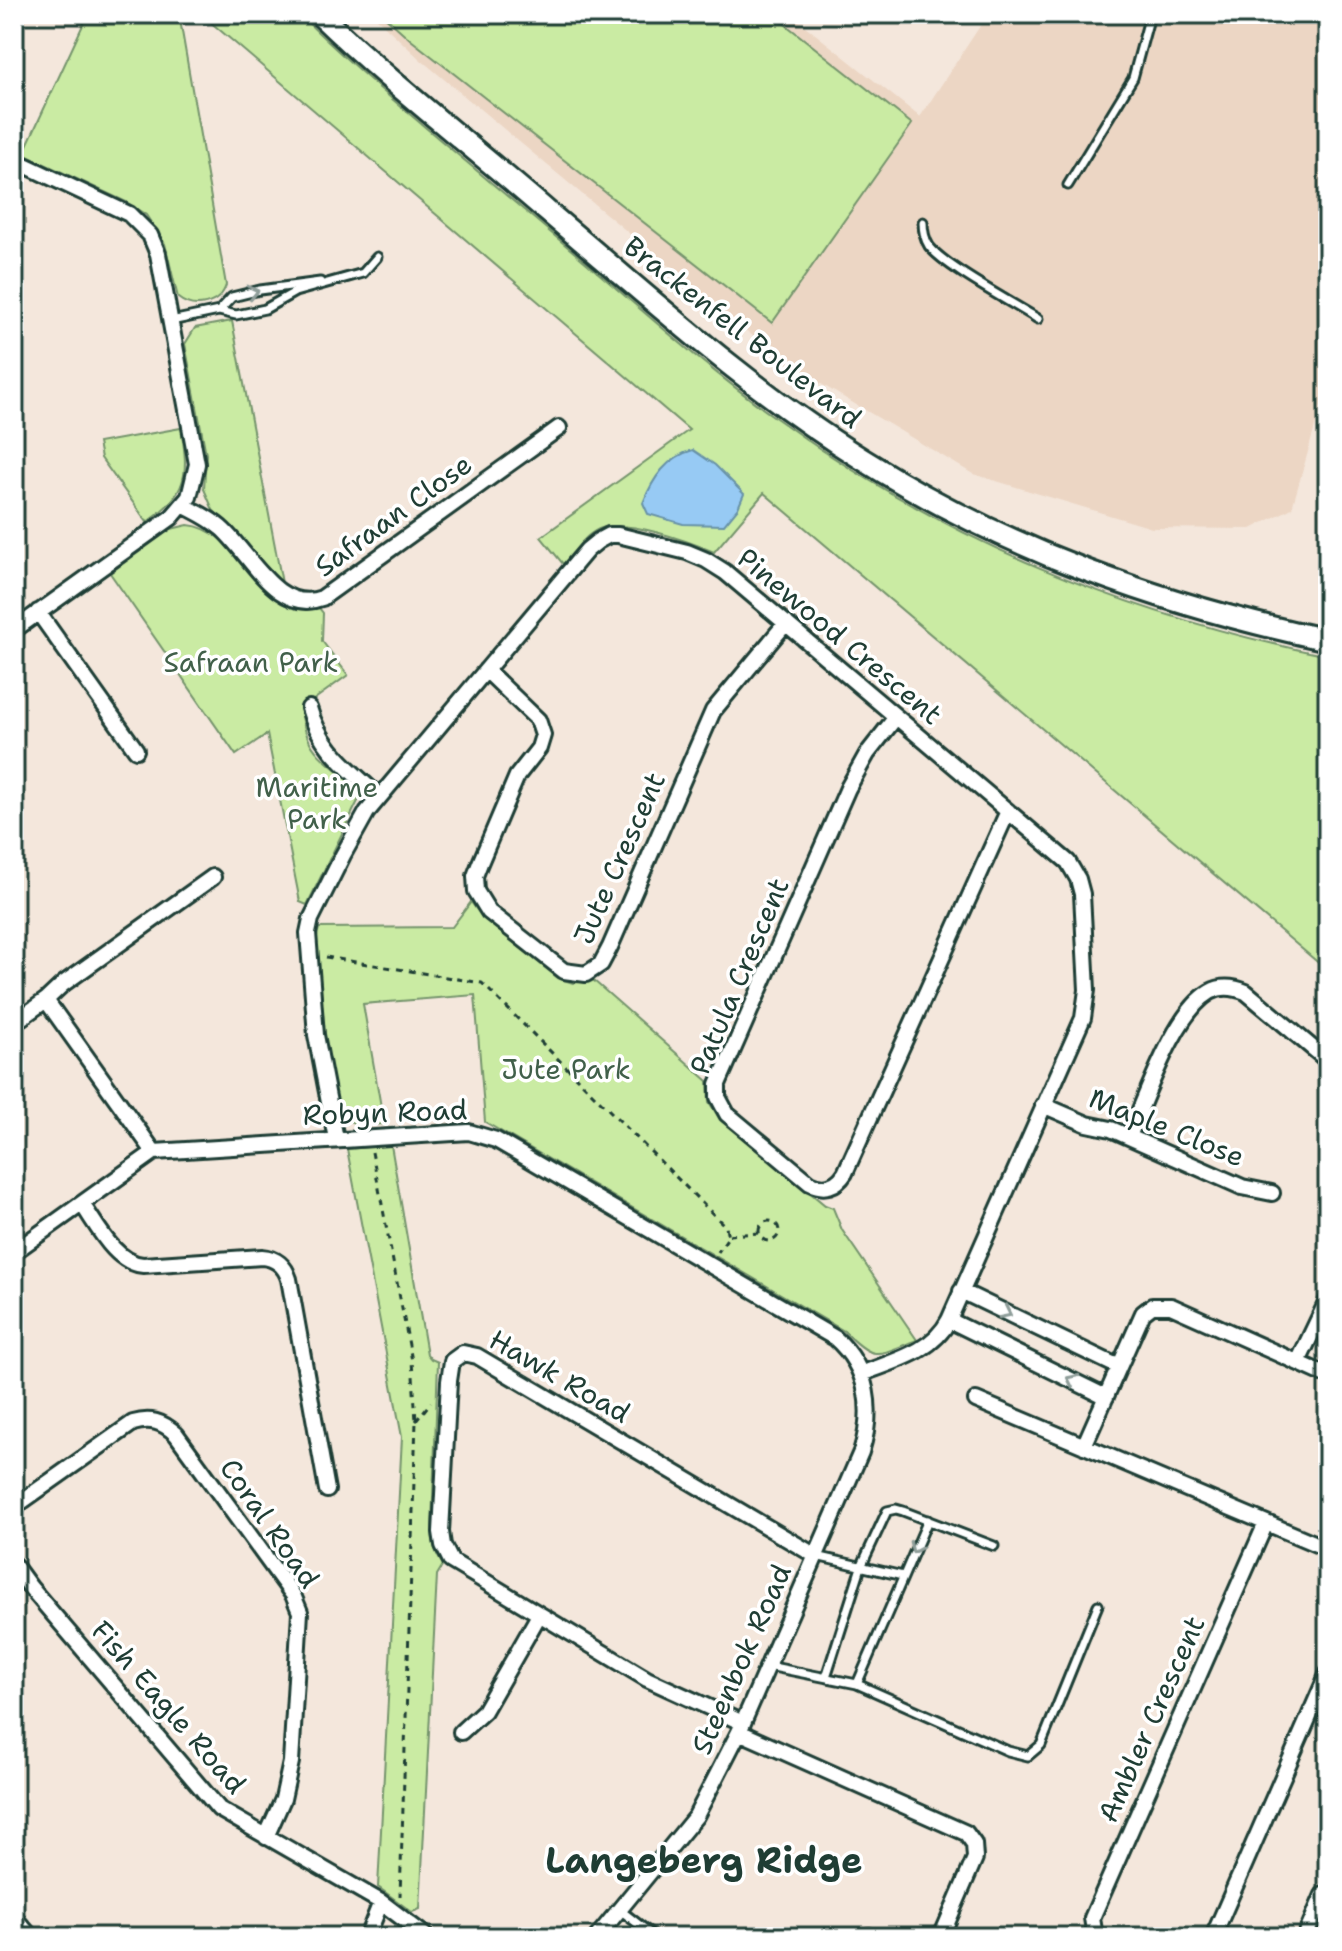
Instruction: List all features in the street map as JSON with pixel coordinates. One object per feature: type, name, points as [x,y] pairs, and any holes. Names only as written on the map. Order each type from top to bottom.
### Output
[{"type":"street","name":"Brackenfell Boulevard","points":[[319,14],[411,96],[753,383],[863,460],[953,512],[1087,572],[1204,611],[1328,640]]},
{"type":"street","points":[[14,160],[129,214],[144,227],[158,254],[197,464],[193,488],[172,517],[14,630]]},
{"type":"street","name":"Safraan Close","points":[[183,505],[221,528],[281,594],[295,601],[309,602],[322,598],[559,428]]},
{"type":"street","name":"Pinewood Crescent","points":[[336,1139],[316,1035],[308,954],[311,919],[356,829],[379,797],[587,550],[609,535],[627,536],[706,560],[725,572],[1068,862],[1082,894],[1086,1009],[949,1320],[938,1337],[924,1348],[861,1374]]},
{"type":"street","points":[[38,612],[136,750]]},
{"type":"street","name":"Jute Crescent","points":[[486,670],[538,720],[543,735],[539,748],[517,776],[486,848],[475,876],[476,891],[489,912],[564,971],[586,974],[601,964],[610,947],[713,711],[786,623]]},
{"type":"street","points":[[309,708],[314,727],[324,744],[379,797]]},
{"type":"street","name":"Patula Crescent","points":[[896,717],[867,754],[848,788],[718,1084],[718,1097],[727,1114],[810,1183],[831,1186],[845,1173],[1008,811]]},
{"type":"street","points":[[14,1023],[63,984],[213,877]]},
{"type":"street","points":[[1129,1136],[1179,1027],[1209,993],[1217,989],[1236,987],[1246,992],[1328,1061]]},
{"type":"street","points":[[14,1252],[154,1152],[46,1000]]},
{"type":"street","name":"Maple Close","points":[[1043,1105],[1087,1124],[1129,1136],[1242,1187],[1272,1193]]},
{"type":"street","name":"Robyn Road","points":[[154,1152],[369,1136],[469,1132],[487,1136],[835,1338],[853,1357],[861,1374]]},
{"type":"street","points":[[82,1204],[119,1254],[132,1264],[262,1257],[282,1265],[289,1279],[327,1490]]},
{"type":"street","points":[[961,1291],[1119,1367]]},
{"type":"street","points":[[1298,1362],[1328,1299]]},
{"type":"street","points":[[1084,1446],[1143,1313],[1152,1306],[1171,1306],[1328,1376]]},
{"type":"street","points":[[949,1320],[1106,1397]]},
{"type":"street","name":"Hawk Road","points":[[816,1556],[477,1356],[463,1353],[452,1361],[441,1532],[451,1561],[647,1679],[966,1833],[974,1844],[975,1858],[941,1937]]},
{"type":"street","name":"Steenbok Road","points":[[597,1937],[696,1816],[741,1727],[865,1437],[868,1410],[861,1374]]},
{"type":"street","points":[[976,1400],[1328,1549]]},
{"type":"street","name":"Coral Road","points":[[14,1507],[133,1423],[152,1420],[176,1434],[293,1595],[300,1612],[291,1762],[283,1799],[266,1837]]},
{"type":"street","name":"Ambler Crescent","points":[[1095,1937],[1092,1918],[1266,1523]]},
{"type":"street","name":"Fish Eagle Road","points":[[14,1565],[213,1803],[226,1814],[381,1902],[427,1937]]},
{"type":"street","points":[[461,1732],[484,1711],[539,1615]]},
{"type":"street","points":[[1213,1937],[1328,1673]]},
{"type":"street","points":[[1305,1937],[1323,1895]]},
{"type":"street","points":[[367,1937],[381,1902]]},
{"type":"street","points":[[14,1917],[31,1937]]},
{"type":"lane","points":[[1068,185],[1133,78],[1150,15]]},
{"type":"lane","points":[[923,222],[924,235],[931,248],[1038,319]]},
{"type":"lane","points":[[171,321],[219,311],[236,315],[265,309],[295,292],[363,273],[377,257]]},
{"type":"lane","points":[[219,311],[232,297],[310,282],[322,283]]},
{"type":"lane","points":[[826,1677],[861,1567],[887,1511],[896,1509],[994,1546]]},
{"type":"lane","points":[[857,1684],[928,1520]]},
{"type":"lane","points":[[816,1556],[903,1576]]},
{"type":"lane","points":[[768,1666],[857,1684],[1008,1751],[1028,1756],[1041,1745],[1098,1605]]},
{"type":"lane","points":[[620,1910],[655,1937]]},
{"type":"path","points":[[308,954],[482,983],[726,1227],[729,1235]]},
{"type":"path","points":[[369,1136],[412,1361],[416,1421],[399,1916]]},
{"type":"path","points":[[767,1222],[772,1222],[778,1229],[778,1234],[771,1241],[759,1233],[762,1224],[767,1222]]},
{"type":"path","points":[[729,1235],[759,1233]]},
{"type":"path","points":[[710,1265],[729,1235]]},
{"type":"shaded area","points":[[372,14],[790,14],[920,117],[988,14],[1321,14],[1328,155],[1328,381],[1292,508],[1251,529],[1152,528],[973,474],[784,362],[421,60]]},
{"type":"green space","points":[[88,14],[179,14],[226,285],[218,297],[206,304],[191,304],[178,298],[165,244],[146,215],[126,202],[23,154]]},
{"type":"green space","points":[[201,14],[299,14],[393,100],[719,375],[839,462],[904,501],[971,536],[1109,595],[1180,619],[1328,656],[1328,971],[764,493],[714,552],[656,532],[610,526],[589,536],[563,564],[541,537],[689,430]]},
{"type":"green space","points":[[382,14],[772,14],[912,124],[772,323]]},
{"type":"green space","points":[[232,321],[282,583],[213,510],[204,489],[206,454],[185,344],[195,328]]},
{"type":"green space","points":[[181,428],[185,458],[182,482],[171,502],[147,522],[101,458],[98,443]]},
{"type":"green space","name":"Safraan Park","points":[[188,525],[207,530],[223,542],[266,590],[281,602],[298,609],[319,608],[323,613],[322,641],[348,675],[301,709],[313,746],[347,779],[359,799],[307,905],[300,902],[267,734],[236,755],[110,573],[171,529]]},
{"type":"green space","name":"Jute Park","points":[[471,902],[482,917],[558,978],[573,983],[593,980],[708,1081],[709,1102],[718,1116],[825,1205],[833,1208],[842,1230],[917,1340],[885,1352],[871,1352],[863,1348],[844,1331],[485,1122],[475,995],[363,1004],[384,1124],[361,1125],[348,1120],[340,1109],[329,1065],[316,940],[319,928],[452,927]]},
{"type":"green space","points":[[391,1145],[427,1354],[438,1362],[432,1531],[443,1565],[437,1575],[420,1909],[412,1912],[378,1887],[402,1437],[347,1149]]},
{"type":"water","points":[[693,450],[715,465],[744,494],[738,508],[724,525],[683,524],[648,514],[643,503],[651,485],[668,463]]},
{"type":"district","name":"Langeberg Ridge","points":[[704,1860]]},
{"type":"park label","name":"Maritime Park","points":[[317,803]]}]
